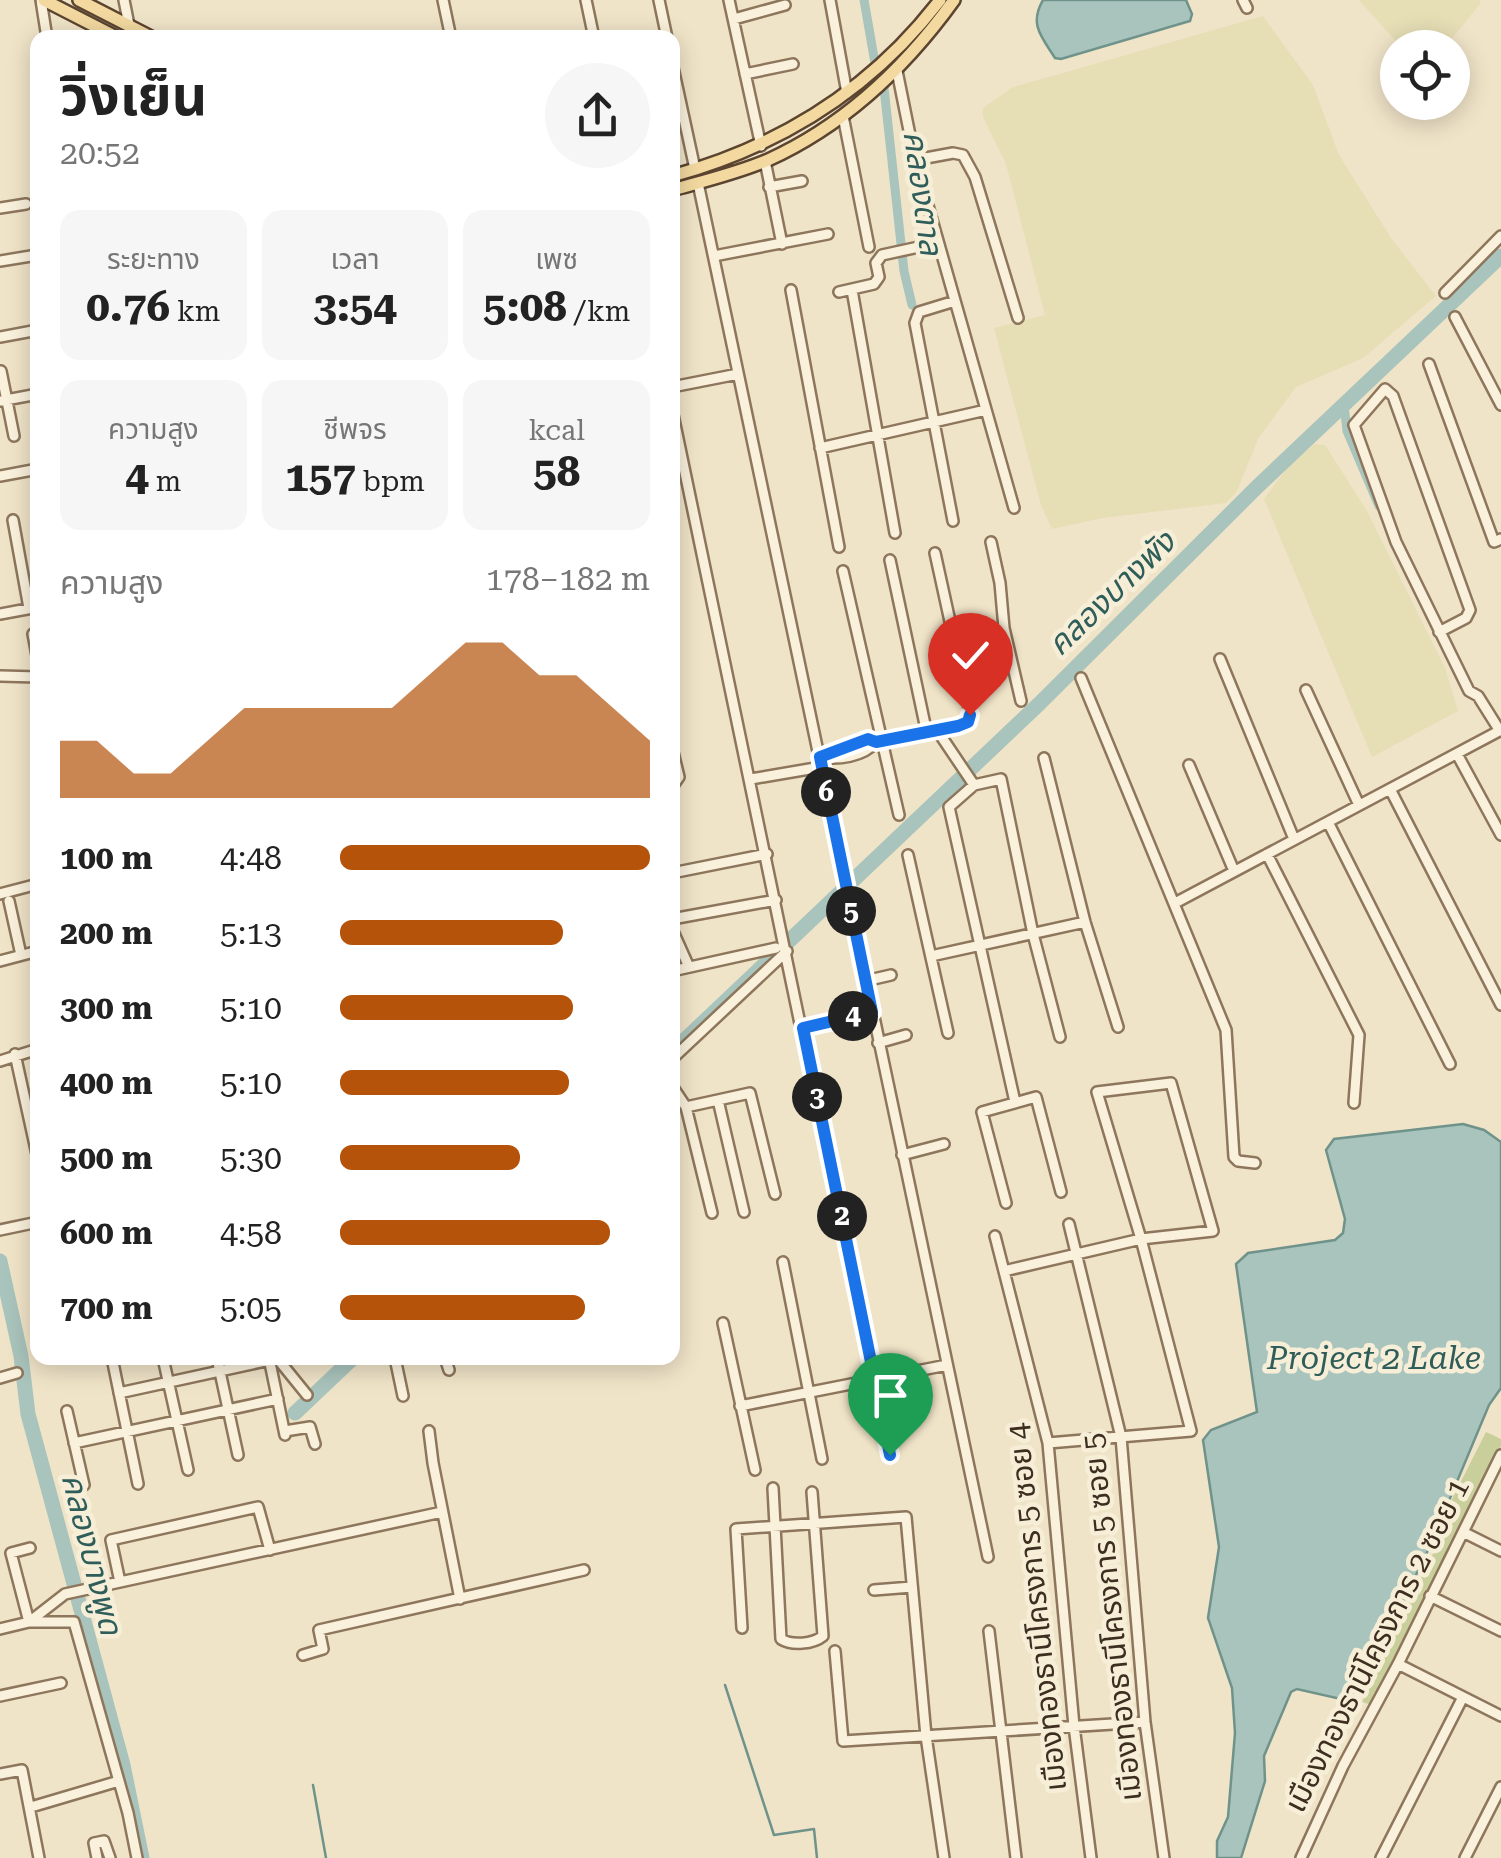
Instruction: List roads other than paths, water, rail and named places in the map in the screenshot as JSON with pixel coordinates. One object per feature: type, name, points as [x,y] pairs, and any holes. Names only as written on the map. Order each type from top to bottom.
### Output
[{"type":"main road","points":[[42,0],[102,30]]},
{"type":"main road","points":[[78,0],[139,30]]},
{"type":"main road","points":[[680,185],[761,146],[846,93],[903,45],[940,0]]},
{"type":"main road","points":[[680,176],[764,162],[807,140],[843,116],[897,70],[954,0]]},
{"type":"street","points":[[42,0],[46,30]]},
{"type":"street","points":[[124,0],[129,25]]},
{"type":"street","points":[[443,0],[449,30]]},
{"type":"street","points":[[586,0],[592,30]]},
{"type":"street","points":[[659,0],[665,30]]},
{"type":"street","points":[[730,0],[761,146]]},
{"type":"street","points":[[830,0],[846,93]]},
{"type":"street","points":[[734,18],[785,5]]},
{"type":"street","points":[[745,74],[793,64]]},
{"type":"street","points":[[897,70],[937,243],[1014,508]]},
{"type":"street","points":[[680,101],[988,1557]]},
{"type":"street","points":[[843,116],[869,247]]},
{"type":"street","points":[[915,160],[952,152],[963,156],[975,177],[1018,318]]},
{"type":"street","points":[[764,162],[782,244]]},
{"type":"street","points":[[770,188],[802,182]]},
{"type":"street","points":[[0,208],[26,204]]},
{"type":"street","points":[[714,256],[828,234]]},
{"type":"street","points":[[1445,292],[1501,236]]},
{"type":"street","points":[[839,292],[877,282],[876,263],[882,254],[937,243]]},
{"type":"street","points":[[0,260],[30,256]]},
{"type":"street","points":[[791,290],[839,547]]},
{"type":"street","points":[[852,290],[895,533]]},
{"type":"street","points":[[953,522],[916,316],[918,312],[955,301]]},
{"type":"street","points":[[1455,317],[1501,405]]},
{"type":"street","points":[[0,337],[30,331]]},
{"type":"street","points":[[1429,364],[1494,542],[1501,539]]},
{"type":"street","points":[[2,371],[3,400],[14,436]]},
{"type":"street","points":[[680,385],[738,374]]},
{"type":"street","points":[[1174,902],[1500,731],[1478,696],[1469,691],[1439,632],[1396,542],[1354,425],[1385,388],[1393,396],[1470,610],[1466,618],[1439,632]]},
{"type":"street","points":[[3,400],[30,395]]},
{"type":"street","points":[[820,448],[986,410]]},
{"type":"street","points":[[680,447],[890,1455]]},
{"type":"street","points":[[0,476],[30,470]]},
{"type":"street","points":[[13,520],[30,595]]},
{"type":"street","points":[[991,542],[1004,628],[1021,701]]},
{"type":"street","points":[[751,779],[822,760],[834,761],[870,749],[880,741],[968,722],[970,715],[935,553]]},
{"type":"street","points":[[890,560],[932,732],[974,785]]},
{"type":"street","points":[[842,572],[899,815]]},
{"type":"street","points":[[0,614],[30,609]]},
{"type":"street","points":[[955,639],[1004,628]]},
{"type":"street","points":[[1220,659],[1294,840]]},
{"type":"street","points":[[0,676],[30,677]]},
{"type":"street","points":[[1081,678],[1226,1030],[1234,1157],[1255,1163]]},
{"type":"street","points":[[1306,690],[1359,805]]},
{"type":"street","points":[[1457,754],[1501,836]]},
{"type":"street","points":[[1044,758],[1085,922],[1118,1027]]},
{"type":"street","points":[[1189,765],[1234,871]]},
{"type":"street","points":[[1015,1102],[949,807],[974,785],[1001,779],[1033,934],[1060,1037]]},
{"type":"street","points":[[1390,789],[1501,1005]]},
{"type":"street","points":[[1328,822],[1450,1064]]},
{"type":"street","points":[[680,871],[767,854]]},
{"type":"street","points":[[1267,854],[1359,1035],[1354,1103]]},
{"type":"street","points":[[908,855],[948,1033]]},
{"type":"street","points":[[0,894],[30,886]]},
{"type":"street","points":[[680,918],[776,900]]},
{"type":"street","points":[[10,901],[21,955]]},
{"type":"street","points":[[931,956],[1085,922]]},
{"type":"street","points":[[680,946],[689,967]]},
{"type":"street","points":[[680,969],[776,948]]},
{"type":"street","points":[[680,1051],[787,951]]},
{"type":"street","points":[[0,960],[30,953]]},
{"type":"street","points":[[865,981],[891,975]]},
{"type":"street","points":[[803,1028],[872,1012]]},
{"type":"street","points":[[878,1043],[906,1035]]},
{"type":"street","points":[[0,1061],[30,1051]]},
{"type":"street","points":[[15,1054],[30,1122]]},
{"type":"street","points":[[1004,1271],[1141,1239],[1212,1231],[1171,1083],[1098,1092],[1141,1239],[1190,1431],[1048,1443]]},
{"type":"street","points":[[686,1107],[750,1093],[775,1194]]},
{"type":"street","points":[[680,1098],[686,1107],[712,1213]]},
{"type":"street","points":[[1006,1203],[982,1112],[1015,1102],[1036,1098],[1061,1192]]},
{"type":"street","points":[[718,1100],[744,1212]]},
{"type":"street","points":[[902,1154],[944,1144]]},
{"type":"street","points":[[0,1230],[30,1224]]},
{"type":"street","name":"เมืองทองธานีโครงการ 5 ซอย 5","points":[[1069,1224],[1121,1436],[1145,1722],[1164,1858]]},
{"type":"street","name":"เมืองทองธานีโครงการ 5 ซอย 4","points":[[996,1236],[1048,1443],[1074,1726],[1091,1858]]},
{"type":"street","points":[[782,1262],[822,1459]]},
{"type":"street","points":[[723,1323],[755,1470]]},
{"type":"street","points":[[113,1365],[138,1484]]},
{"type":"street","points":[[165,1365],[188,1470]]},
{"type":"street","points":[[219,1365],[238,1454]]},
{"type":"street","points":[[119,1392],[244,1365]]},
{"type":"street","points":[[273,1365],[285,1433],[310,1427],[315,1444]]},
{"type":"street","points":[[279,1365],[307,1394]]},
{"type":"street","points":[[396,1365],[403,1396]]},
{"type":"street","points":[[447,1365],[449,1370]]},
{"type":"street","points":[[740,1406],[947,1366]]},
{"type":"street","points":[[0,1378],[17,1372]]},
{"type":"street","points":[[74,1442],[278,1398]]},
{"type":"street","points":[[67,1410],[84,1485]]},
{"type":"street","points":[[430,1430],[460,1599]]},
{"type":"street","name":"เมืองทองธานีโครงการ 2 ซอย 1","points":[[1301,1858],[1343,1766],[1499,1462]]},
{"type":"street","points":[[773,1488],[781,1639],[787,1643],[823,1636],[812,1492]]},
{"type":"street","points":[[120,1582],[111,1540],[258,1507],[270,1550]]},
{"type":"street","points":[[30,1622],[64,1594],[442,1512]]},
{"type":"street","points":[[742,1628],[736,1528],[906,1517],[926,1736],[944,1858]]},
{"type":"street","points":[[1463,1532],[1501,1551]]},
{"type":"street","points":[[30,1548],[11,1553],[30,1622]]},
{"type":"street","points":[[303,1655],[323,1649],[319,1630],[584,1570]]},
{"type":"street","points":[[874,1590],[912,1587]]},
{"type":"street","points":[[1430,1596],[1501,1632]]},
{"type":"street","points":[[0,1628],[30,1622],[74,1622],[120,1781],[136,1858]]},
{"type":"street","points":[[989,1632],[1016,1858]]},
{"type":"street","points":[[835,1652],[843,1741],[1145,1722]]},
{"type":"street","points":[[1398,1664],[1501,1716]]},
{"type":"street","points":[[0,1696],[61,1683]]},
{"type":"street","points":[[1382,1858],[1463,1697]]},
{"type":"street","points":[[0,1774],[22,1770],[39,1858]]},
{"type":"street","points":[[30,1807],[120,1781]]},
{"type":"street","points":[[1465,1858],[1501,1788]]},
{"type":"street","points":[[97,1858],[94,1843],[100,1840],[104,1840],[110,1858]]},
{"type":"water","points":[[1043,0],[1186,0],[1192,14],[1190,21],[1061,59],[1055,58],[1038,30],[1037,16]]},
{"type":"water","name":"Project 2 Lake","points":[[1463,1124],[1484,1130],[1501,1142],[1501,1388],[1489,1405],[1430,1546],[1363,1685],[1345,1700],[1297,1689],[1291,1692],[1264,1756],[1265,1781],[1241,1858],[1217,1858],[1217,1841],[1228,1817],[1235,1733],[1232,1688],[1208,1618],[1219,1547],[1203,1440],[1211,1430],[1257,1412],[1236,1264],[1248,1253],[1335,1240],[1343,1233],[1345,1219],[1326,1150],[1334,1139]]},
{"type":"waterway","name":"คลองตาล","points":[[864,0],[875,63]]},
{"type":"waterway","name":"คลองตาล","points":[[884,88],[904,271],[912,305]]},
{"type":"waterway","name":"คลองบางพัง","points":[[680,1044],[1040,703],[1258,486],[1501,256]]},
{"type":"waterway","points":[[1344,405],[1347,431],[1379,506]]},
{"type":"waterway","name":"คลองบางพูด","points":[[0,1261],[21,1356],[28,1414],[123,1765],[142,1858]]},
{"type":"waterway","name":"คลองบางพัง","points":[[295,1413],[346,1365]]},
{"type":"waterway","points":[[725,1685],[774,1835],[814,1829],[817,1858]]},
{"type":"waterway","points":[[313,1785],[326,1858]]}]
